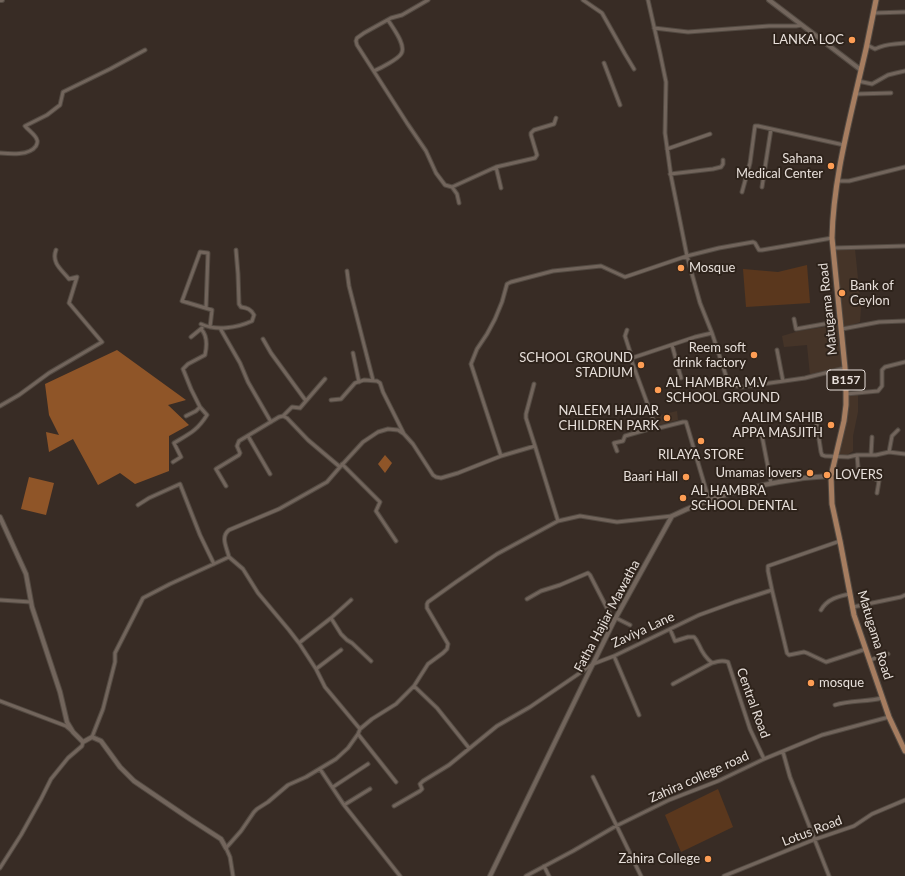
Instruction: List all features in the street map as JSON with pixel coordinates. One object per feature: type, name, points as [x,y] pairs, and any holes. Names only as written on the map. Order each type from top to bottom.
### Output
[{"type":"main road","name":"Matugama Road","points":[[876,0],[837,181],[833,218],[832,238],[842,329],[846,405],[844,421],[831,476],[832,504],[854,615],[889,717],[905,751]]},
{"type":"street","points":[[428,0],[402,15],[388,20],[364,33],[356,41],[357,45],[426,151],[436,173],[445,185],[452,187],[457,194],[459,203]]},
{"type":"street","points":[[583,0],[602,13],[634,69]]},
{"type":"street","points":[[648,0],[666,82],[665,133],[670,174],[687,256],[700,303],[728,379],[732,385],[742,387],[805,378],[845,368]]},
{"type":"street","points":[[769,0],[861,70]]},
{"type":"street","points":[[417,1],[418,5]]},
{"type":"street","points":[[874,13],[905,12]]},
{"type":"street","points":[[374,71],[401,55],[404,50],[402,43],[388,20]]},
{"type":"street","points":[[654,28],[688,32],[802,25]]},
{"type":"street","points":[[866,45],[875,49],[883,45],[905,43]]},
{"type":"street","points":[[0,153],[18,154],[25,153],[33,149],[37,145],[37,140],[25,126],[47,115],[60,105],[64,92],[145,50]]},
{"type":"street","points":[[604,63],[620,105]]},
{"type":"street","points":[[858,81],[872,84],[888,75],[905,72]]},
{"type":"street","points":[[856,94],[891,94]]},
{"type":"street","points":[[452,187],[496,167],[535,158],[537,155],[531,133],[534,130],[554,124],[556,118]]},
{"type":"street","points":[[742,192],[750,163],[755,126],[844,146]]},
{"type":"street","points":[[762,187],[772,129]]},
{"type":"street","points":[[667,149],[710,134]]},
{"type":"street","points":[[670,174],[722,167],[723,160]]},
{"type":"street","points":[[496,167],[501,188]]},
{"type":"street","points":[[837,181],[849,181],[905,167]]},
{"type":"street","points":[[500,456],[471,364],[476,349],[487,334],[502,302],[507,284],[553,271],[601,266],[625,277],[687,256],[719,248],[753,242],[759,250],[762,250],[832,238]]},
{"type":"street","points":[[833,248],[905,246]]},
{"type":"street","points":[[0,406],[19,395],[49,373],[102,342],[69,303],[77,278],[69,279],[54,262],[56,250]]},
{"type":"street","points":[[201,324],[220,328],[233,327],[252,321],[254,315],[252,311],[241,307],[239,304],[236,250]]},
{"type":"street","points":[[206,308],[208,253],[200,252],[182,301],[212,310],[210,327]]},
{"type":"street","points":[[347,271],[349,286],[373,380]]},
{"type":"street","points":[[794,319],[796,329],[841,321]]},
{"type":"street","points":[[842,329],[879,322],[905,320]]},
{"type":"street","points":[[191,338],[205,326]]},
{"type":"street","points":[[220,328],[271,422]]},
{"type":"street","points":[[173,462],[181,457],[174,443],[194,431],[202,424],[207,415],[200,407],[183,369],[188,364],[204,356],[206,350],[206,334],[201,329]]},
{"type":"street","points":[[627,330],[625,336],[632,362],[656,427]]},
{"type":"street","points":[[632,358],[695,337],[712,333]]},
{"type":"street","points":[[263,339],[271,353],[306,401]]},
{"type":"street","points":[[672,345],[681,378]]},
{"type":"street","points":[[777,350],[782,381]]},
{"type":"street","points":[[353,353],[359,382]]},
{"type":"street","points":[[846,394],[878,391],[882,386],[882,370],[885,367],[905,362]]},
{"type":"street","points":[[226,486],[216,469],[239,455],[240,453],[237,444],[239,441],[283,416],[292,406],[300,408],[325,379]]},
{"type":"street","points":[[331,400],[341,398],[355,383],[364,380],[377,381],[380,383],[404,434]]},
{"type":"street","points":[[534,384],[526,418],[558,520]]},
{"type":"street","points":[[186,416],[196,411],[200,407]]},
{"type":"street","points":[[283,416],[287,418],[308,440],[341,466],[380,502],[376,511],[396,541]]},
{"type":"street","points":[[816,420],[822,455],[848,457],[857,455],[876,455],[889,452],[905,454]]},
{"type":"street","points":[[617,451],[614,443],[623,440],[625,436],[656,427],[659,428],[686,422],[709,500]]},
{"type":"street","points":[[360,729],[325,687],[316,669],[299,643],[258,593],[243,569],[229,557],[224,539],[226,533],[229,530],[279,509],[327,482],[363,442],[378,432],[388,429],[398,430],[404,434],[413,444],[433,474],[436,477],[441,478],[458,473],[500,456],[535,446]]},
{"type":"street","points":[[889,452],[892,436],[898,430]]},
{"type":"street","points":[[760,434],[762,436],[771,483]]},
{"type":"street","points":[[248,436],[270,474]]},
{"type":"street","points":[[871,455],[872,437]]},
{"type":"street","points":[[857,455],[859,470],[879,481],[877,492]]},
{"type":"street","points":[[226,848],[257,809],[288,785],[306,777],[336,759],[348,748],[360,729],[372,719],[396,704],[414,686],[428,664],[447,649],[448,644],[427,608],[428,602],[497,554],[558,520],[580,516],[617,522],[672,516],[709,500],[759,486],[799,478],[831,476]]},
{"type":"street","points":[[138,505],[149,498],[180,484],[200,535],[214,564]]},
{"type":"street","name":"Fatha Hajiar Mawatha","points":[[490,876],[615,620],[672,516]]},
{"type":"street","points":[[0,517],[26,574],[32,607],[60,692],[67,722],[73,732]]},
{"type":"street","points":[[840,540],[768,566],[772,590],[787,653],[789,655],[807,652],[826,662],[866,649]]},
{"type":"street","points":[[0,868],[28,823],[50,779],[68,758],[82,746],[83,742],[92,737],[103,708],[115,662],[115,653],[143,598],[229,557]]},
{"type":"street","points":[[527,599],[541,591],[589,574],[610,614],[615,620],[630,625]]},
{"type":"street","name":"Zaviya Lane","points":[[394,806],[420,791],[422,789],[420,784],[423,780],[449,765],[497,726],[530,708],[593,664],[614,656],[700,615],[772,590]]},
{"type":"street","points":[[821,610],[822,607],[835,598],[850,594]]},
{"type":"street","points":[[853,607],[905,595]]},
{"type":"street","points":[[0,600],[31,602]]},
{"type":"street","points":[[299,643],[351,600]]},
{"type":"street","points":[[330,618],[341,634],[371,661]]},
{"type":"street","points":[[670,629],[675,641],[688,637],[694,637],[708,659],[712,662],[673,684]]},
{"type":"street","points":[[316,669],[341,650]]},
{"type":"street","points":[[870,660],[888,654]]},
{"type":"street","points":[[614,656],[638,715]]},
{"type":"street","name":"Central Road","points":[[712,662],[723,660],[728,662],[750,729],[764,759]]},
{"type":"street","points":[[414,686],[437,708],[469,748]]},
{"type":"street","points":[[835,705],[882,698]]},
{"type":"street","points":[[0,701],[66,726],[83,742]]},
{"type":"street","name":"Zahira college road","points":[[526,876],[616,826],[669,800],[718,781],[764,759],[822,735],[889,717]]},
{"type":"street","points":[[358,734],[396,782]]},
{"type":"street","points":[[92,737],[101,741],[120,767],[134,781],[221,840],[230,857],[233,876]]},
{"type":"street","points":[[783,752],[790,777],[828,876]]},
{"type":"street","points":[[333,787],[368,764]]},
{"type":"street","points":[[320,769],[344,805],[400,876]]},
{"type":"street","points":[[593,777],[641,876]]},
{"type":"street","points":[[344,805],[370,789]]},
{"type":"street","name":"Lotus Road","points":[[724,876],[814,840],[854,826],[872,814],[905,800]]},
{"type":"street","points":[[544,866],[549,876]]},
{"type":"shaded area","points":[[855,249],[861,308],[860,322],[844,328],[835,250]]},
{"type":"shaded area","points":[[807,265],[810,303],[746,307],[743,269],[778,272]]},
{"type":"shaded area","points":[[837,325],[844,367],[810,375],[807,345],[784,347],[782,336],[799,331]]},
{"type":"shaded area","points":[[117,350],[186,400],[168,405],[189,425],[169,436],[169,471],[135,484],[120,473],[98,485],[73,439],[49,452],[46,432],[59,435],[49,415],[45,384]]},
{"type":"shaded area","points":[[858,394],[858,412],[853,436],[853,451],[846,457],[837,456],[847,395]]},
{"type":"shaded area","name":"NALEEM HAJIAR CHILDREN PARK","points":[[677,411],[678,420],[659,425],[656,416]]},
{"type":"shaded area","points":[[385,455],[392,463],[385,473],[378,464]]},
{"type":"shaded area","points":[[29,477],[54,483],[46,515],[21,509]]},
{"type":"shaded area","points":[[718,789],[733,827],[681,852],[665,815]]},
{"type":"place","name":"LANKA LOC","points":[[852,40]]},
{"type":"place","name":"Sahana Medical Center","points":[[831,166]]},
{"type":"place","name":"Mosque","points":[[681,268]]},
{"type":"place","name":"Bank of Ceylon","points":[[842,293]]},
{"type":"place","name":"Reem soft drink factory","points":[[754,355]]},
{"type":"place","name":"SCHOOL GROUND STADIUM","points":[[641,365]]},
{"type":"place","name":"AL HAMBRA M.V SCHOOL GROUND","points":[[658,390]]},
{"type":"place","name":"NALEEM HAJIAR CHILDREN PARK","points":[[667,418]]},
{"type":"place","name":"AALIM SAHIB APPA MASJITH","points":[[831,425]]},
{"type":"place","name":"RILAYA STORE","points":[[701,441]]},
{"type":"place","name":"Umamas lovers","points":[[810,473]]},
{"type":"place","name":"LOVERS","points":[[827,475]]},
{"type":"place","name":"Baari Hall","points":[[686,477]]},
{"type":"place","name":"AL HAMBRA SCHOOL DENTAL","points":[[683,498]]},
{"type":"place","name":"mosque","points":[[811,683]]},
{"type":"place","name":"Zahira College","points":[[708,859]]}]
